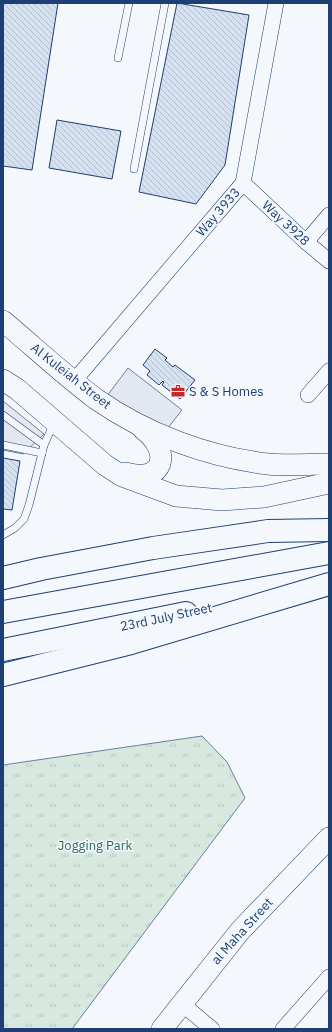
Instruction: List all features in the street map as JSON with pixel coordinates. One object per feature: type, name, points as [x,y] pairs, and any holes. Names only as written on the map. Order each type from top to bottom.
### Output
[{"type":"main road","points":[[3,578],[41,569],[153,548],[268,531],[329,530]]},
{"type":"main road","points":[[3,612],[329,552]]},
{"type":"main road","points":[[3,676],[131,643],[329,584]]},
{"type":"main road","name":"23rd July Street","points":[[3,650],[329,584]]},
{"type":"street","name":"Way 3933","points":[[74,381],[243,183],[272,4]]},
{"type":"street","name":"Way 3928","points":[[243,183],[306,242],[329,261]]},
{"type":"street","points":[[306,242],[329,215]]},
{"type":"street","name":"Al Kuleiah Street","points":[[3,321],[97,399],[131,420],[169,438],[216,454],[269,464],[329,464]]},
{"type":"street","points":[[308,395],[329,371]]},
{"type":"street","points":[[3,380],[17,389],[105,465],[122,476],[176,496],[222,500],[264,498],[329,483]]},
{"type":"street","points":[[105,465],[133,475],[144,475],[154,472],[159,466],[161,459],[160,449],[157,442],[145,430],[131,420]]},
{"type":"street","name":"al Maha Street","points":[[162,1029],[181,1003],[240,931],[329,838]]},
{"type":"street","points":[[283,1029],[329,977]]},
{"type":"street","points":[[181,1003],[212,1029]]},
{"type":"lane","points":[[118,58],[129,3]]},
{"type":"lane","points":[[134,169],[165,3]]},
{"type":"lane","points":[[3,415],[44,444]]},
{"type":"lane","points":[[3,535],[15,528],[24,518],[29,505],[44,444],[54,421]]},
{"type":"lane","points":[[3,445],[42,453]]},
{"type":"green space","name":"Jogging Park","points":[[202,736],[227,762],[245,798],[72,1029],[3,1029],[3,765]]},
{"type":"shaded area","points":[[128,368],[182,410],[167,429],[107,396]]},
{"type":"shaded area","points":[[3,401],[44,434],[23,454],[3,450]]},
{"type":"building","points":[[3,3],[58,3],[32,170],[3,166]]},
{"type":"building","points":[[177,3],[249,15],[225,165],[196,204],[139,192]]},
{"type":"building","points":[[57,120],[121,131],[112,179],[49,168]]},
{"type":"building","points":[[155,349],[167,358],[165,360],[173,367],[175,365],[195,380],[180,399],[162,385],[164,382],[163,381],[159,385],[147,375],[150,371],[143,365]]},
{"type":"building","points":[[3,458],[20,461],[12,510],[3,509]]},
{"type":"place","name":"S & S Homes","points":[[178,391]]}]
